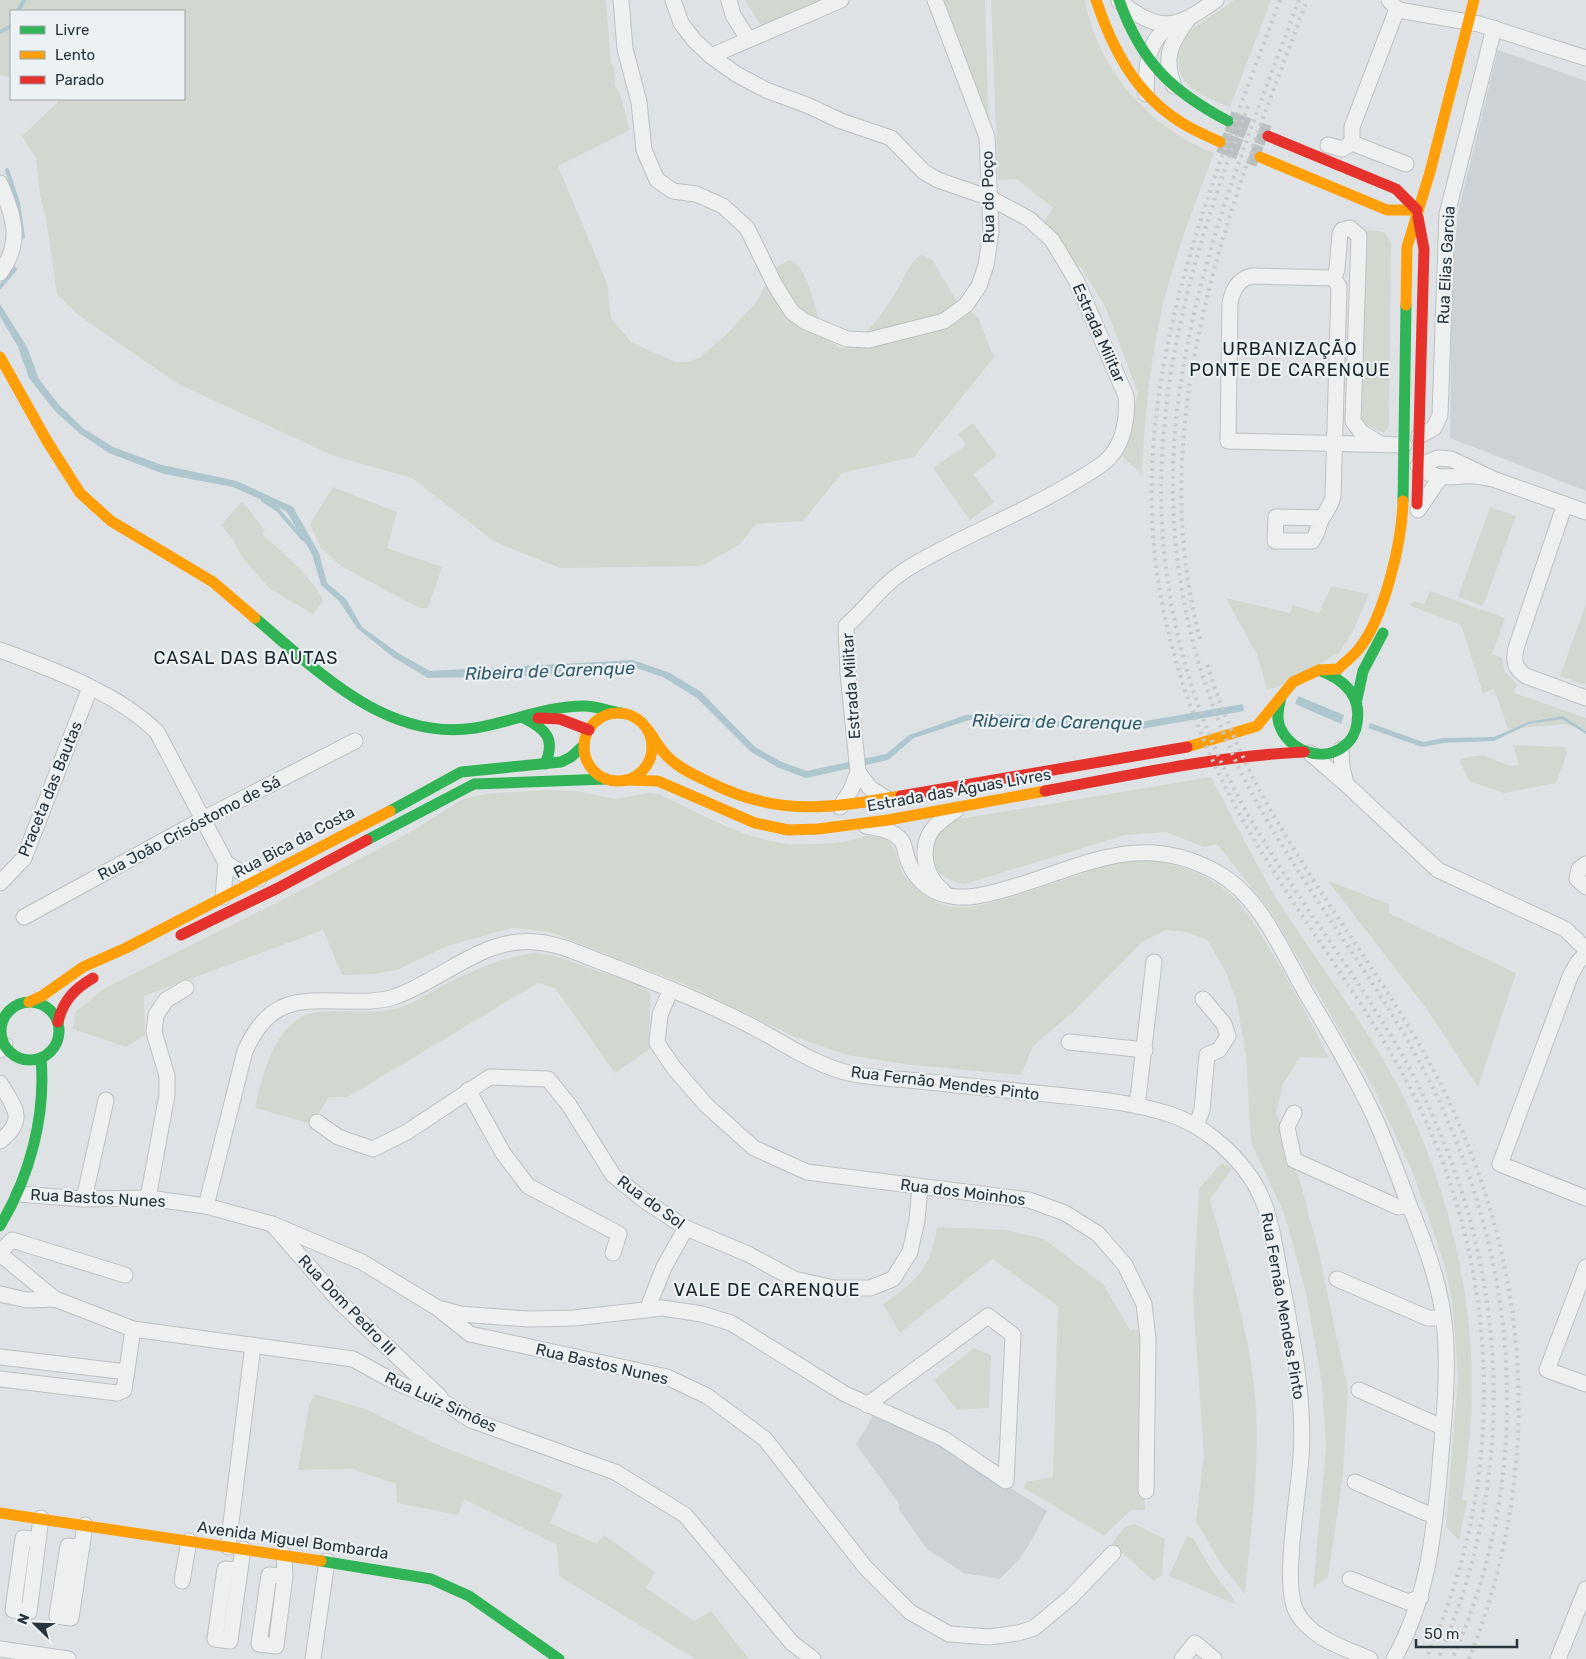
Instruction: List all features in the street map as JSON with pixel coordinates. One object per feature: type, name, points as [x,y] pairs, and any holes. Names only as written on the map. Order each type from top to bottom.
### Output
[{"type":"street","name":"Rua do Poço","points":[[621,0],[625,49],[639,102],[644,150],[657,180],[673,191],[696,194],[723,206],[748,228],[775,285],[792,312],[804,321],[847,339],[869,340],[944,321],[966,306],[980,286],[986,265],[991,232],[987,137],[935,0]]},
{"type":"street","name":"Estrada Militar","points":[[673,0],[681,23],[711,56],[736,74],[766,90],[809,106],[841,121],[891,138],[924,172],[938,180],[990,198],[1029,219],[1052,240],[1076,280],[1125,390],[1127,406],[1122,436],[1109,458],[1060,491],[906,569],[883,588],[846,626],[848,674],[858,772]]},
{"type":"street","points":[[729,0],[733,15],[748,39]]},
{"type":"street","points":[[711,56],[840,0]]},
{"type":"street","points":[[1096,0],[1105,31],[1118,57],[1146,94],[1179,121],[1220,142]]},
{"type":"street","points":[[1119,0],[1139,16],[1152,22],[1171,24],[1188,19]]},
{"type":"street","points":[[1119,0],[1128,27],[1147,61],[1176,91],[1199,107],[1228,121]]},
{"type":"street","points":[[1176,91],[1169,73],[1170,48],[1173,38],[1188,19],[1216,0]]},
{"type":"street","name":"Rua Elias Garcia","points":[[1319,670],[1338,669],[1348,661],[1370,629],[1381,606],[1398,545],[1403,509],[1407,246],[1430,172],[1474,0]]},
{"type":"street","points":[[1352,143],[1352,128],[1393,5],[1494,28],[1586,58]]},
{"type":"street","points":[[1146,94],[1147,61],[1156,38],[1171,24]]},
{"type":"street","name":"Rua Elias Garcia","points":[[1419,436],[1434,428],[1440,415],[1445,231],[1449,204],[1494,28]]},
{"type":"street","points":[[1268,136],[1396,189],[1417,210]]},
{"type":"street","points":[[1328,145],[1342,149],[1352,143]]},
{"type":"street","points":[[1352,143],[1406,164]]},
{"type":"street","points":[[1260,157],[1387,210],[1417,210]]},
{"type":"street","points":[[0,183],[11,209],[16,243],[0,274]]},
{"type":"street","name":"Rua Elias Garcia","points":[[1416,515],[1424,250],[1417,210]]},
{"type":"street","points":[[1322,518],[1329,509],[1333,496],[1336,443],[1339,287],[1334,278],[1337,269],[1340,234],[1342,230],[1350,228],[1357,232],[1359,236],[1353,421],[1361,432],[1381,444]]},
{"type":"street","points":[[1334,278],[1252,276],[1239,282],[1232,294],[1230,303],[1228,441],[1404,445],[1410,457],[1429,474],[1440,478],[1466,475],[1492,478]]},
{"type":"street","points":[[0,357],[47,441],[80,493],[112,521],[213,582],[322,675],[364,705],[412,724],[447,729],[474,728],[523,718],[556,708],[585,706],[621,713],[641,721],[648,730],[652,750],[650,760],[644,770],[626,780],[606,779],[589,766],[585,756],[584,745],[588,730],[602,716],[621,713]]},
{"type":"street","points":[[1419,436],[1451,459],[1492,478],[1586,512]]},
{"type":"street","points":[[1418,466],[1438,458],[1451,459]]},
{"type":"street","points":[[1416,515],[1440,478]]},
{"type":"street","points":[[1566,504],[1516,648],[1515,664],[1518,671],[1526,676],[1586,698]]},
{"type":"street","points":[[1307,753],[1322,755],[1341,749],[1356,731],[1359,718],[1357,699],[1363,671],[1390,618]]},
{"type":"street","points":[[0,650],[90,688],[144,718],[157,732],[226,864],[223,897]]},
{"type":"street","points":[[1357,699],[1335,675],[1319,670],[1293,682],[1280,697],[1278,724],[1289,742],[1307,753],[1346,784],[1438,870],[1565,929],[1586,949]]},
{"type":"street","name":"Praceta das Bautas","points":[[0,883],[24,858],[31,843],[90,688]]},
{"type":"street","name":"Estrada das Águas Livres","points":[[648,730],[667,756],[676,764],[741,797],[794,809],[840,806],[887,799],[1179,748],[1257,726],[1280,697]]},
{"type":"street","points":[[523,718],[560,719],[588,730]]},
{"type":"street","points":[[523,718],[539,725],[546,732],[550,754],[545,764]]},
{"type":"street","name":"Rua João Crisóstomo de Sá","points":[[24,916],[203,818],[355,741]]},
{"type":"street","name":"Rua Bica da Costa","points":[[28,1002],[42,996],[83,967],[259,879],[461,772],[545,764],[566,759],[584,745]]},
{"type":"street","points":[[1341,749],[1342,767],[1346,784]]},
{"type":"street","name":"Estrada das Águas Livres","points":[[626,780],[658,781],[735,815],[773,827],[788,830],[818,829],[861,825],[1182,766],[1264,754],[1307,753]]},
{"type":"street","points":[[858,772],[870,788],[887,799]]},
{"type":"street","points":[[840,806],[851,790],[858,772]]},
{"type":"street","name":"Rua Bica da Costa","points":[[171,940],[278,888],[417,812],[474,784],[606,779]]},
{"type":"street","points":[[950,896],[939,887],[929,873],[924,850],[933,829],[959,807]]},
{"type":"street","points":[[861,825],[882,829],[901,840],[912,870],[920,880],[939,894],[974,896],[1001,890],[1122,853],[1169,853],[1190,859],[1219,873],[1244,893],[1254,906],[1337,1045],[1373,1115],[1398,1172],[1436,1280],[1443,1318],[1447,1378],[1435,1515],[1431,1551],[1421,1597],[1408,1634],[1394,1659]]},
{"type":"street","points":[[226,864],[245,875],[259,879]]},
{"type":"street","points":[[1586,864],[1579,869],[1577,879],[1586,887]]},
{"type":"street","name":"Rua Fernão Mendes Pinto","points":[[206,1206],[245,1051],[259,1026],[281,1008],[297,1003],[365,1002],[393,997],[478,954],[501,945],[520,942],[539,942],[568,949],[670,989],[747,1024],[802,1054],[852,1074],[1124,1102],[1168,1114],[1196,1126],[1230,1152],[1250,1176],[1262,1198],[1270,1224],[1298,1376],[1301,1415],[1302,1454],[1293,1540],[1291,1595],[1297,1613],[1309,1628],[1330,1642],[1370,1659]]},
{"type":"street","points":[[1586,954],[1578,962],[1571,974],[1500,1164],[1586,1198]]},
{"type":"street","points":[[1137,1106],[1154,962]]},
{"type":"street","points":[[58,1022],[47,1007],[28,1002],[11,1009],[5,1017],[2,1026],[2,1048],[24,1060],[41,1058],[48,1054],[58,1040],[58,1022],[65,1000],[73,991],[108,971]]},
{"type":"street","points":[[148,1198],[167,1095],[168,1076],[154,1032],[156,1015],[166,1000],[186,988]]},
{"type":"street","name":"Rua dos Moinhos","points":[[670,989],[660,1014],[657,1043],[674,1068],[706,1105],[754,1148],[807,1172],[1029,1200],[1065,1213],[1098,1234],[1125,1265],[1144,1304],[1148,1339],[1146,1492]]},
{"type":"street","points":[[1196,1126],[1202,1110],[1208,1055],[1219,1050],[1228,1036],[1224,1024],[1204,999]]},
{"type":"street","points":[[1069,1042],[1145,1050]]},
{"type":"street","points":[[0,1226],[18,1194],[36,1129],[43,1091],[41,1058]]},
{"type":"street","name":"Rua do Sol","points":[[316,1122],[338,1137],[373,1149],[408,1132],[490,1077],[548,1079],[569,1106],[613,1175],[645,1201],[686,1228],[748,1254],[794,1279],[834,1288],[870,1288],[894,1279],[910,1252],[917,1220],[920,1187]]},
{"type":"street","points":[[0,1083],[17,1116],[12,1131],[0,1141]]},
{"type":"street","points":[[468,1090],[503,1153],[528,1186],[619,1234],[613,1253]]},
{"type":"street","points":[[84,1198],[106,1100]]},
{"type":"street","points":[[1294,1113],[1288,1127],[1294,1160],[1398,1207],[1409,1205]]},
{"type":"street","name":"Rua Bastos Nunes","points":[[18,1194],[84,1198],[148,1198],[206,1206],[272,1224],[362,1262],[436,1307],[470,1334],[667,1377],[707,1396],[765,1439],[865,1568],[910,1612],[949,1634],[990,1637],[1018,1633],[1034,1628],[1070,1598],[1113,1553]]},
{"type":"street","name":"Rua Dom Pedro III","points":[[272,1224],[341,1303],[447,1404]]},
{"type":"street","points":[[647,1310],[664,1267],[686,1228]]},
{"type":"street","points":[[0,1253],[12,1240],[124,1275]]},
{"type":"street","name":"Rua Luiz Simões","points":[[0,1253],[54,1299],[133,1329],[353,1359],[391,1380],[447,1404],[471,1420],[615,1472],[685,1515],[792,1643],[813,1659]]},
{"type":"street","points":[[1586,1267],[1546,1370],[1586,1384]]},
{"type":"street","points":[[1337,1280],[1428,1318],[1443,1318]]},
{"type":"street","points":[[28,1300],[38,1292],[38,1285]]},
{"type":"street","name":"Rua Luiz Simões","points":[[0,1294],[28,1300],[54,1299]]},
{"type":"street","points":[[436,1307],[460,1314],[528,1319],[574,1318],[662,1308],[702,1314],[731,1323],[801,1368],[867,1405],[944,1439],[1006,1481],[1013,1335],[988,1316],[867,1405]]},
{"type":"street","points":[[0,1379],[117,1393],[124,1390],[133,1329]]},
{"type":"street","points":[[228,1547],[253,1345]]},
{"type":"street","points":[[0,1357],[126,1372]]},
{"type":"street","points":[[1359,1390],[1442,1427]]},
{"type":"street","points":[[1355,1482],[1426,1513],[1435,1515]]},
{"type":"street","name":"Avenida Miguel Bombarda","points":[[0,1513],[406,1574],[450,1586],[469,1596],[559,1659]]},
{"type":"street","points":[[38,1540],[41,1518]]},
{"type":"street","points":[[82,1548],[85,1525]]},
{"type":"street","points":[[182,1581],[189,1541]]},
{"type":"street","points":[[240,1570],[243,1549]]},
{"type":"street","points":[[284,1555],[285,1576]]},
{"type":"street","points":[[313,1659],[327,1561]]},
{"type":"street","points":[[1350,1579],[1408,1602],[1421,1597]]},
{"type":"street","points":[[1558,1659],[1586,1589]]},
{"type":"street","points":[[1182,1659],[1195,1643],[1214,1659]]},
{"type":"street","points":[[0,1649],[68,1659]]},
{"type":"shaded area","points":[[0,0],[606,0],[611,63],[614,66],[615,86],[620,94],[630,130],[558,166],[607,283],[611,318],[631,342],[675,362],[687,362],[699,358],[725,336],[758,300],[773,269],[789,260],[803,272],[826,337],[842,349],[859,338],[874,324],[892,298],[910,266],[921,255],[932,259],[957,302],[978,317],[991,351],[995,356],[914,457],[842,473],[803,521],[756,524],[740,544],[702,566],[560,568],[495,542],[412,478],[334,456],[178,384],[77,314],[57,294],[46,218],[40,196],[36,158],[22,136],[58,102],[57,100],[185,100],[185,10],[10,10],[10,77],[0,76]]},
{"type":"shaded area","points":[[745,0],[825,0],[762,27]]},
{"type":"shaded area","points":[[940,0],[985,0],[989,132]]},
{"type":"shaded area","points":[[991,0],[1085,0],[1091,25],[1101,50],[1114,72],[1130,93],[1148,112],[1169,128],[1191,142],[1214,153],[1180,245],[1166,292],[1153,356],[1145,424],[1142,475],[1117,451],[1131,425],[1138,393],[1105,306],[1080,266],[1073,266],[1043,222],[1053,208],[1017,179],[998,180]]},
{"type":"shaded area","points":[[1234,0],[1271,0],[1230,107],[1204,96],[1188,85],[1179,69],[1178,59],[1180,46],[1187,34]]},
{"type":"shaded area","points":[[1498,50],[1586,81],[1586,491],[1450,438],[1452,274],[1458,212]]},
{"type":"shaded area","points":[[1369,230],[1384,232],[1391,243],[1389,427],[1384,433],[1360,422],[1364,233]]},
{"type":"shaded area","points":[[973,423],[997,456],[973,474],[994,502],[970,520],[933,468],[966,445],[958,434]]},
{"type":"shaded area","points":[[333,487],[397,512],[387,548],[442,567],[428,608],[419,608],[341,566],[321,548],[310,524]]},
{"type":"shaded area","points":[[242,501],[265,530],[262,534],[297,566],[321,595],[323,602],[313,614],[270,589],[242,557],[232,538],[221,525]]},
{"type":"shaded area","points":[[1490,507],[1516,516],[1483,606],[1458,597]]},
{"type":"shaded area","points":[[1331,586],[1369,594],[1353,631],[1339,653],[1278,687],[1267,689],[1257,655],[1226,598],[1290,613],[1293,605],[1319,613]]},
{"type":"shaded area","points":[[1430,591],[1505,618],[1492,654],[1502,658],[1505,672],[1517,684],[1514,693],[1586,718],[1586,730],[1566,724],[1508,729],[1494,689],[1483,693],[1461,625],[1411,606],[1413,601],[1424,604]]},
{"type":"shaded area","points":[[1586,604],[1586,681],[1585,685],[1560,676]]},
{"type":"shaded area","points":[[1513,745],[1565,747],[1567,754],[1556,783],[1504,793],[1469,781],[1460,762],[1462,758],[1482,755],[1510,766],[1519,765]]},
{"type":"shaded area","points":[[1211,777],[1277,899],[1381,1056],[1408,1106],[1439,1184],[1451,1224],[1460,1265],[1471,1349],[1470,1433],[1462,1500],[1467,1501],[1459,1540],[1446,1527],[1458,1377],[1453,1309],[1447,1273],[1413,1173],[1374,1089],[1271,912],[1217,844],[1204,847],[1166,832],[1125,835],[965,884],[950,880],[943,875],[937,870],[930,856],[930,848],[935,837],[954,820]]},
{"type":"shaded area","points":[[544,790],[578,791],[615,799],[648,793],[659,794],[745,834],[781,843],[832,843],[869,835],[880,835],[891,844],[907,879],[918,890],[946,906],[964,907],[991,903],[1105,866],[1132,861],[1159,862],[1185,868],[1209,879],[1236,900],[1253,921],[1281,967],[1329,1058],[1300,1057],[1283,1084],[1276,1112],[1300,1182],[1318,1249],[1348,1390],[1343,1475],[1328,1577],[1313,1588],[1326,1447],[1322,1384],[1306,1293],[1285,1216],[1251,1142],[1246,1056],[1237,1003],[1225,970],[1207,940],[1187,932],[1166,930],[1142,942],[1073,1012],[1033,1046],[1021,1075],[912,1065],[847,1055],[795,1037],[696,989],[550,932],[512,928],[447,946],[397,970],[373,974],[342,975],[323,930],[144,996],[145,1035],[126,1047],[73,1029],[75,1012],[105,988],[298,892],[412,831],[463,799],[485,794]]},
{"type":"shaded area","points":[[1328,881],[1389,904],[1389,913],[1516,973],[1478,1087],[1426,1008]]},
{"type":"shaded area","points":[[534,953],[551,955],[643,986],[650,993],[649,1033],[652,1047],[615,1073],[555,988],[538,983],[348,1097],[329,1097],[312,1124],[255,1108],[262,1080],[273,1050],[291,1024],[303,1016],[328,1011],[372,1012],[394,1009],[413,1002],[484,966],[508,958]]},
{"type":"shaded area","points":[[1222,1163],[1232,1169],[1210,1199],[1235,1291],[1251,1361],[1256,1411],[1255,1490],[1245,1594],[1221,1564],[1196,1521],[1204,1455],[1193,1299],[1199,1188]]},
{"type":"shaded area","points":[[937,1227],[1006,1230],[1044,1239],[1103,1284],[1130,1330],[1139,1330],[1142,1367],[1145,1510],[1131,1510],[1104,1536],[1024,1488],[1026,1482],[1053,1477],[1058,1306],[992,1259],[900,1333],[883,1305],[913,1280],[926,1265]]},
{"type":"shaded area","points":[[974,1348],[991,1355],[989,1408],[957,1410],[934,1380]]},
{"type":"shaded area","points":[[315,1394],[368,1410],[441,1446],[563,1494],[550,1523],[597,1544],[604,1535],[655,1572],[646,1588],[694,1621],[711,1611],[749,1659],[695,1659],[559,1576],[557,1545],[464,1499],[458,1515],[397,1503],[396,1484],[352,1469],[298,1470],[309,1405]]},
{"type":"shaded area","points":[[873,1416],[939,1443],[1047,1511],[1019,1560],[999,1579],[964,1573],[928,1550],[899,1510],[899,1504],[856,1444]]},
{"type":"shaded area","points":[[1135,1524],[1165,1539],[1162,1575],[1154,1581],[1112,1544],[1125,1527]]},
{"type":"shaded area","points":[[1187,1536],[1193,1538],[1212,1571],[1233,1598],[1235,1604],[1169,1576]]},
{"type":"water","points":[[0,304],[27,347],[39,379],[59,405],[83,428],[113,447],[162,465],[237,481],[293,507],[319,553],[327,583],[346,599],[362,627],[398,653],[430,671],[633,660],[670,673],[701,692],[755,747],[782,762],[807,771],[886,754],[909,735],[966,715],[1021,714],[1042,720],[1134,723],[1243,704],[1244,711],[1135,730],[1041,726],[1020,719],[969,720],[914,738],[888,760],[806,778],[779,768],[751,752],[697,698],[663,677],[633,667],[524,676],[428,678],[393,657],[357,628],[339,601],[321,585],[312,554],[286,511],[233,487],[164,474],[109,453],[79,433],[54,410],[29,378],[18,347],[0,316]]},
{"type":"water","points":[[1298,696],[1344,715],[1341,724],[1295,704]]},
{"type":"water","points":[[1563,716],[1586,731],[1586,734],[1562,719],[1529,724],[1494,741],[1444,743],[1422,747],[1368,728],[1370,723],[1423,742],[1444,738],[1494,737],[1528,722]]},
{"type":"waterway","points":[[19,10],[24,0]]},
{"type":"waterway","points":[[0,32],[10,27]]},
{"type":"waterway","points":[[7,170],[18,203],[23,237]]},
{"type":"waterway","points":[[0,287],[15,269]]},
{"type":"waterway","name":"Ribeira de Carenque","points":[[263,500],[278,510],[303,539]]},
{"type":"tunnel","points":[[1228,121],[1268,136]]},
{"type":"tunnel","points":[[1220,142],[1260,157]]},
{"type":"railway","points":[[1280,0],[1207,200],[1186,268],[1169,337],[1157,406],[1152,477],[1154,548],[1166,622],[1175,658],[1186,694],[1214,764],[1266,860],[1392,1055],[1428,1126],[1455,1200],[1474,1276],[1483,1353],[1483,1431],[1473,1509],[1455,1585],[1426,1659]]},
{"type":"railway","points":[[1299,0],[1226,199],[1189,337],[1178,406],[1173,477],[1176,548],[1180,580],[1193,643],[1212,704],[1224,734],[1251,792],[1268,823],[1384,1001],[1440,1104],[1471,1180],[1492,1259],[1504,1339],[1507,1420],[1499,1501],[1481,1581],[1452,1659]]},
{"type":"railway","points":[[1200,639],[1185,556],[1182,475],[1188,393],[1203,313],[1224,234],[1250,155],[1307,0]]},
{"type":"railway","points":[[1248,106],[1204,234],[1186,299],[1172,364],[1164,430],[1161,496],[1165,563],[1182,653],[1195,697],[1211,740],[1230,782],[1258,832],[1375,1009],[1431,1112],[1460,1188],[1481,1265],[1492,1344],[1493,1423],[1485,1502],[1467,1581],[1438,1659]]},
{"type":"railway","points":[[1207,665],[1237,743],[1264,800],[1409,1027],[1449,1101],[1480,1178],[1502,1256],[1515,1336],[1518,1417],[1512,1498],[1496,1579],[1469,1659]]},
{"type":"traffic: fast","points":[[1119,0],[1137,41],[1160,72],[1190,98],[1228,121]]},
{"type":"traffic: fast","points":[[1403,501],[1406,305]]},
{"type":"traffic: fast","points":[[255,618],[303,659],[355,698],[383,713],[412,724],[443,729],[475,728],[543,711],[570,707],[589,706],[621,713]]},
{"type":"traffic: fast","points":[[1357,699],[1363,671],[1383,633]]},
{"type":"traffic: fast","points":[[1281,697],[1278,721],[1289,741],[1306,752],[1316,754],[1326,754],[1344,746],[1356,730],[1357,704],[1354,696],[1343,683],[1319,670]]},
{"type":"traffic: fast","points":[[524,718],[538,726],[547,736],[549,748],[545,764]]},
{"type":"traffic: fast","points":[[390,811],[461,772],[561,762],[571,757],[584,745]]},
{"type":"traffic: fast","points":[[367,840],[474,784],[606,779]]},
{"type":"traffic: fast","points":[[30,1002],[41,1004],[54,1015],[59,1031],[57,1042],[46,1055],[30,1060],[19,1058],[6,1047],[1,1031],[3,1020],[14,1007],[30,1002]]},
{"type":"traffic: fast","points":[[0,1226],[20,1187],[34,1145],[41,1102],[41,1058]]},
{"type":"traffic: fast","points":[[321,1561],[431,1579],[469,1596],[559,1659]]},
{"type":"traffic: slow","points":[[1096,0],[1118,52],[1127,68],[1150,97],[1163,110],[1184,124],[1220,142]]},
{"type":"traffic: slow","points":[[1406,305],[1407,247],[1430,172],[1474,0]]},
{"type":"traffic: slow","points":[[1260,157],[1387,210],[1417,210]]},
{"type":"traffic: slow","points":[[0,357],[47,441],[80,493],[111,521],[213,582],[255,618]]},
{"type":"traffic: slow","points":[[1187,747],[1257,726],[1293,682],[1319,670],[1338,669],[1358,650],[1376,619],[1390,579],[1399,537],[1403,501]]},
{"type":"traffic: slow","points":[[618,713],[631,715],[642,723],[650,734],[652,747],[650,760],[642,771],[631,779],[618,781],[605,779],[594,771],[586,760],[584,747],[586,734],[594,723],[605,715],[618,713]]},
{"type":"traffic: slow","points":[[648,730],[666,755],[683,769],[736,794],[759,801],[805,807],[851,804],[901,796]]},
{"type":"traffic: slow","points":[[626,780],[658,781],[755,823],[788,830],[818,829],[888,820],[1045,791]]},
{"type":"traffic: slow","points":[[29,1002],[42,996],[83,967],[126,948],[390,811]]},
{"type":"traffic: slow","points":[[0,1513],[321,1561]]},
{"type":"traffic: jam","points":[[1268,136],[1396,189],[1417,210]]},
{"type":"traffic: jam","points":[[1417,504],[1424,249],[1418,217]]},
{"type":"traffic: jam","points":[[538,718],[560,719],[589,730]]},
{"type":"traffic: jam","points":[[901,796],[1187,747]]},
{"type":"traffic: jam","points":[[1045,791],[1206,762],[1304,752]]},
{"type":"traffic: jam","points":[[181,935],[278,888],[367,840]]},
{"type":"traffic: jam","points":[[58,1022],[70,996],[93,978]]},
{"type":"district","name":"URBANIZAÇÃO PONTE DE CARENQUE","points":[[1290,359]]},
{"type":"district","name":"CASAL DAS BAUTAS","points":[[246,658]]},
{"type":"district","name":"VALE DE CARENQUE","points":[[767,1290]]}]
